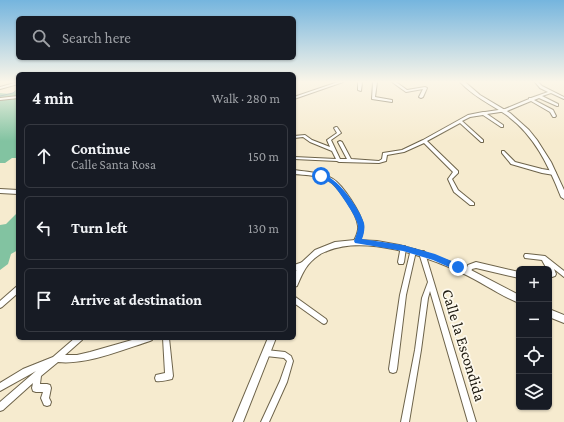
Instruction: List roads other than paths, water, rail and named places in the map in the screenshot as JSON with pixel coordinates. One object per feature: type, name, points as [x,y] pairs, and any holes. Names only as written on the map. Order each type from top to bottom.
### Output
[{"type":"street","points":[[486,102],[515,120],[536,139],[554,173],[564,197]]},
{"type":"street","points":[[296,158],[380,162],[384,160],[385,154],[403,151],[469,116],[502,111],[525,102]]},
{"type":"street","points":[[535,102],[552,111],[554,116]]},
{"type":"street","points":[[550,102],[557,105]]},
{"type":"street","points":[[483,113],[502,126]]},
{"type":"street","points":[[460,121],[482,141]]},
{"type":"street","points":[[336,128],[339,133],[329,140],[340,161]]},
{"type":"street","points":[[296,137],[304,136],[311,141],[334,150]]},
{"type":"street","points":[[424,141],[456,172],[450,179],[456,191],[472,204]]},
{"type":"street","points":[[340,142],[350,161]]},
{"type":"street","points":[[503,152],[513,163],[554,173]]},
{"type":"street","points":[[296,172],[321,176],[337,185],[345,196],[361,225],[360,234],[357,241]]},
{"type":"street","points":[[0,191],[16,192]]},
{"type":"street","points":[[296,267],[302,265],[313,255],[336,244],[357,241],[403,248],[422,253],[468,272],[516,297]]},
{"type":"street","points":[[401,262],[403,248]]},
{"type":"street","points":[[392,369],[403,295],[413,251]]},
{"type":"street","name":"Calle la Escondida","points":[[422,253],[472,422]]},
{"type":"street","points":[[527,256],[544,260],[564,274]]},
{"type":"street","points":[[544,260],[548,266]]},
{"type":"street","points":[[296,279],[302,265]]},
{"type":"street","points":[[468,272],[470,267],[476,266],[516,274]]},
{"type":"street","points":[[405,422],[418,350],[425,298],[430,282]]},
{"type":"street","points":[[0,305],[16,291]]},
{"type":"street","points":[[296,300],[324,321]]},
{"type":"street","points":[[552,314],[564,319]]},
{"type":"street","points":[[0,407],[78,340]]},
{"type":"street","points":[[0,387],[26,372],[58,358],[71,360],[113,350],[144,340]]},
{"type":"street","points":[[159,378],[169,376],[166,340]]},
{"type":"street","points":[[238,422],[271,340]]},
{"type":"street","points":[[264,422],[283,382],[290,361],[290,358],[285,354],[266,353]]},
{"type":"street","points":[[38,375],[36,388],[47,389],[45,398],[48,402]]}]
